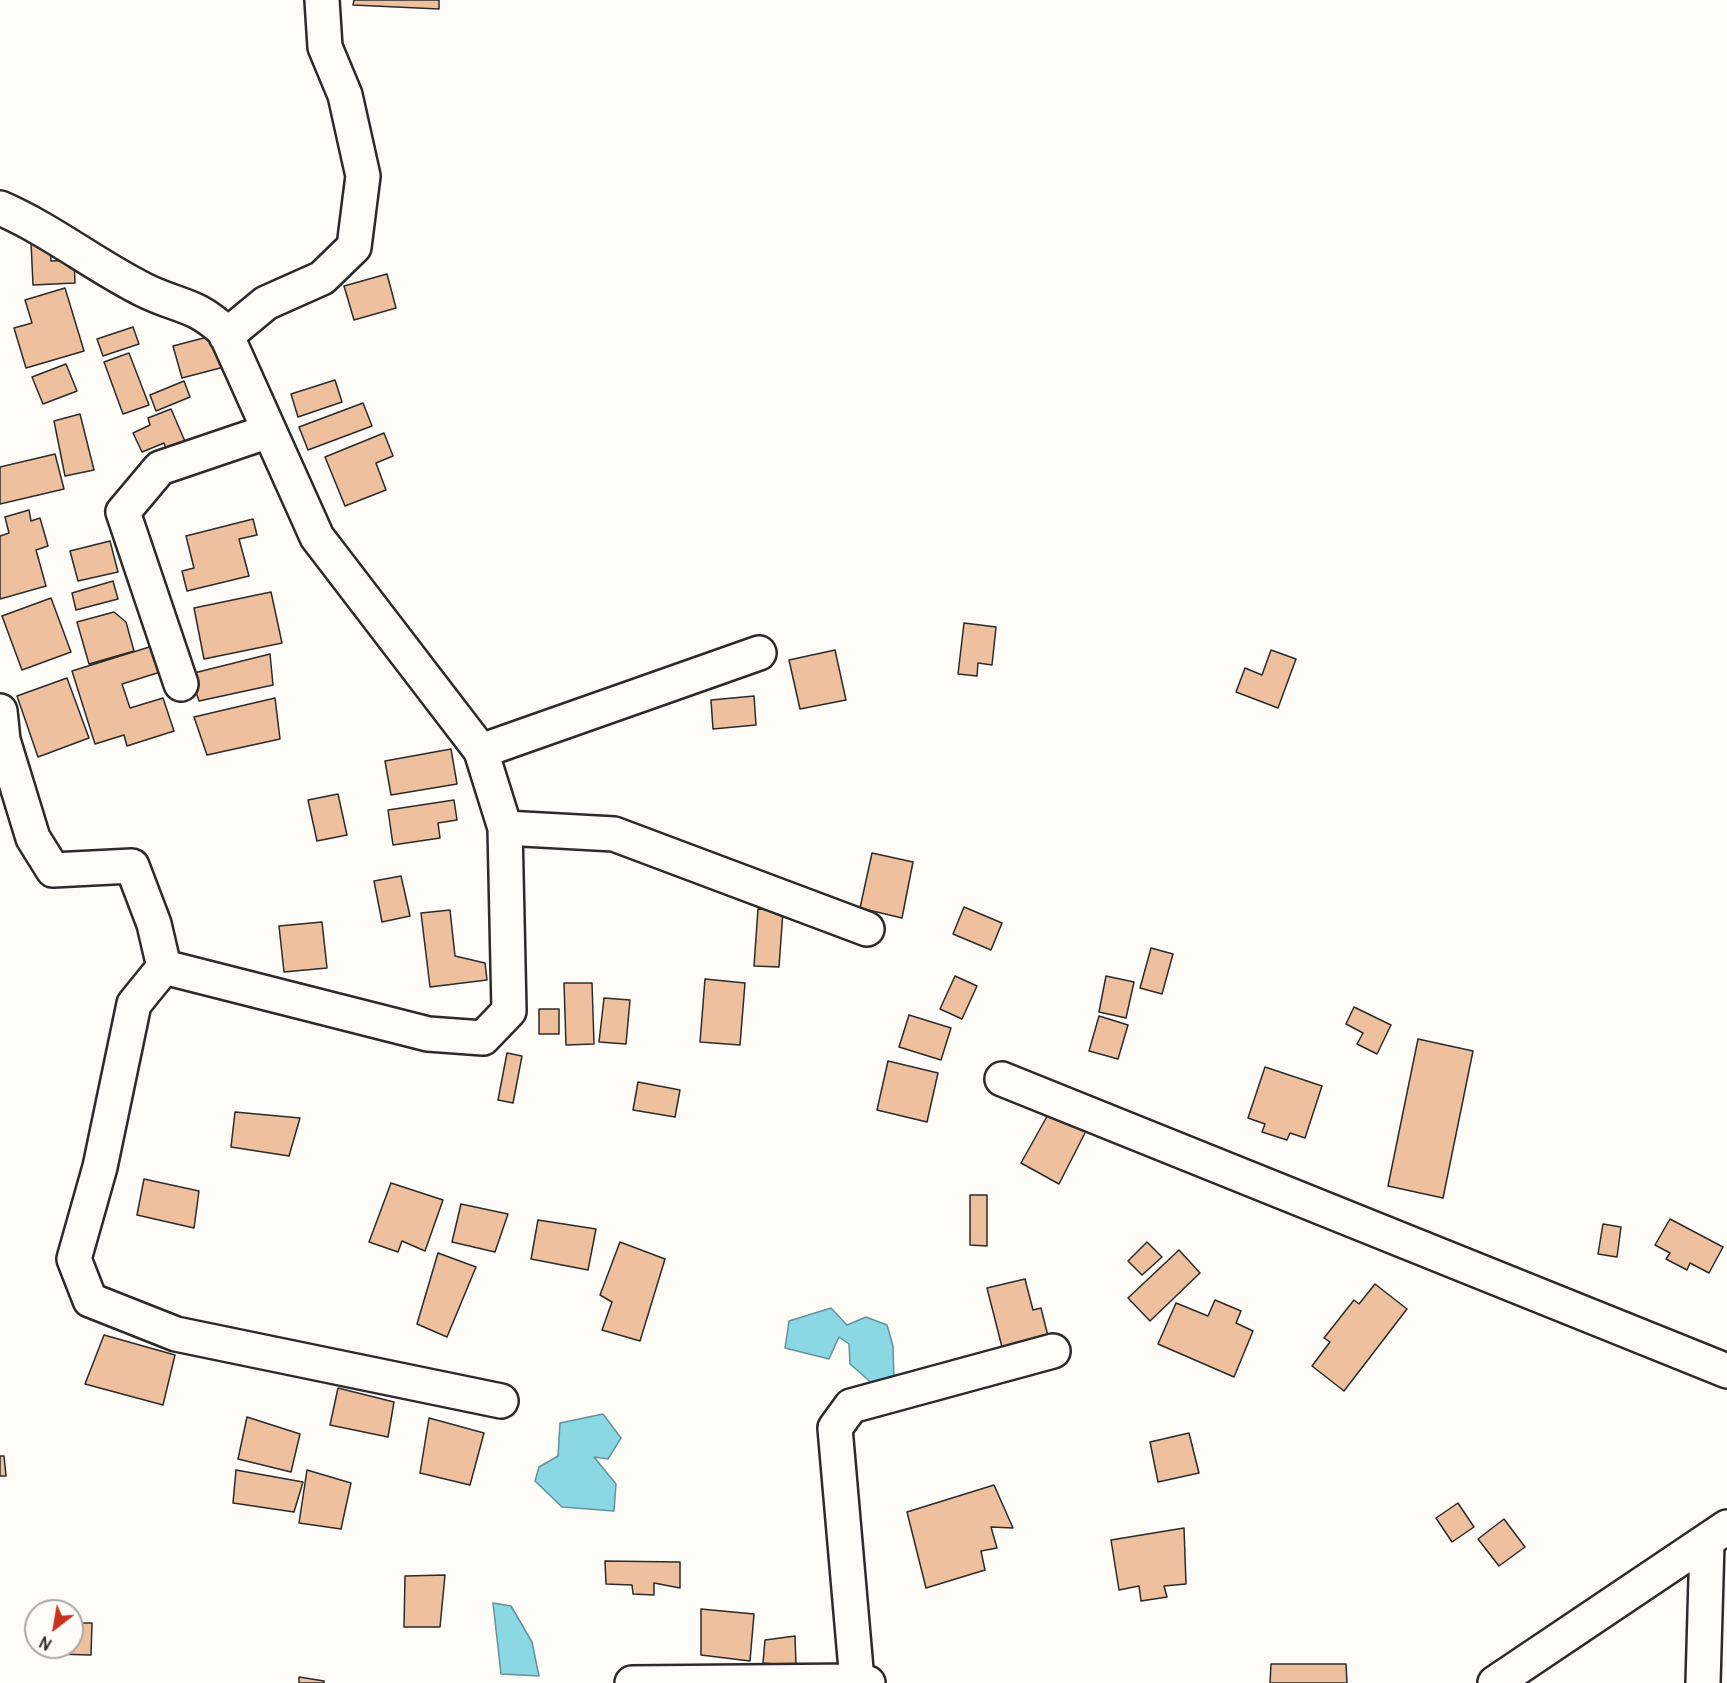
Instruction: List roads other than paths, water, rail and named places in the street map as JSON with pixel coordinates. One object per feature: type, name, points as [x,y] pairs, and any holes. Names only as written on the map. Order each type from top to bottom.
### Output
[{"type":"street","points":[[226,336],[266,303],[322,278],[354,247],[363,176],[345,95],[325,47],[322,0]]},
{"type":"street","points":[[0,208],[47,231],[146,291],[208,315],[226,336],[317,537],[481,751],[505,828],[509,1011],[483,1038],[428,1034],[164,967]]},
{"type":"street","points":[[181,684],[123,512],[160,468],[269,431]]},
{"type":"street","points":[[481,751],[759,653]]},
{"type":"street","points":[[0,711],[3,740],[33,838],[53,870],[132,866],[154,924],[164,967]]},
{"type":"street","points":[[505,828],[614,834],[867,929]]},
{"type":"street","points":[[164,967],[134,1004],[100,1167],[74,1259],[90,1300],[176,1335],[501,1401]]},
{"type":"street","points":[[1002,1079],[1727,1371]]},
{"type":"street","points":[[632,1683],[863,1682],[835,1428],[851,1406],[1053,1351]]},
{"type":"street","points":[[1495,1683],[1717,1535]]},
{"type":"street","points":[[1703,1683],[1717,1535]]},
{"type":"water","points":[[831,1308],[847,1325],[866,1317],[887,1325],[893,1346],[894,1381],[883,1393],[850,1364],[849,1344],[839,1337],[829,1359],[785,1348],[789,1321]]},
{"type":"water","points":[[603,1414],[621,1438],[608,1459],[594,1457],[616,1484],[614,1511],[562,1507],[535,1481],[539,1467],[558,1456],[560,1423]]},
{"type":"water","points":[[493,1603],[511,1606],[532,1642],[539,1676],[501,1674]]}]
